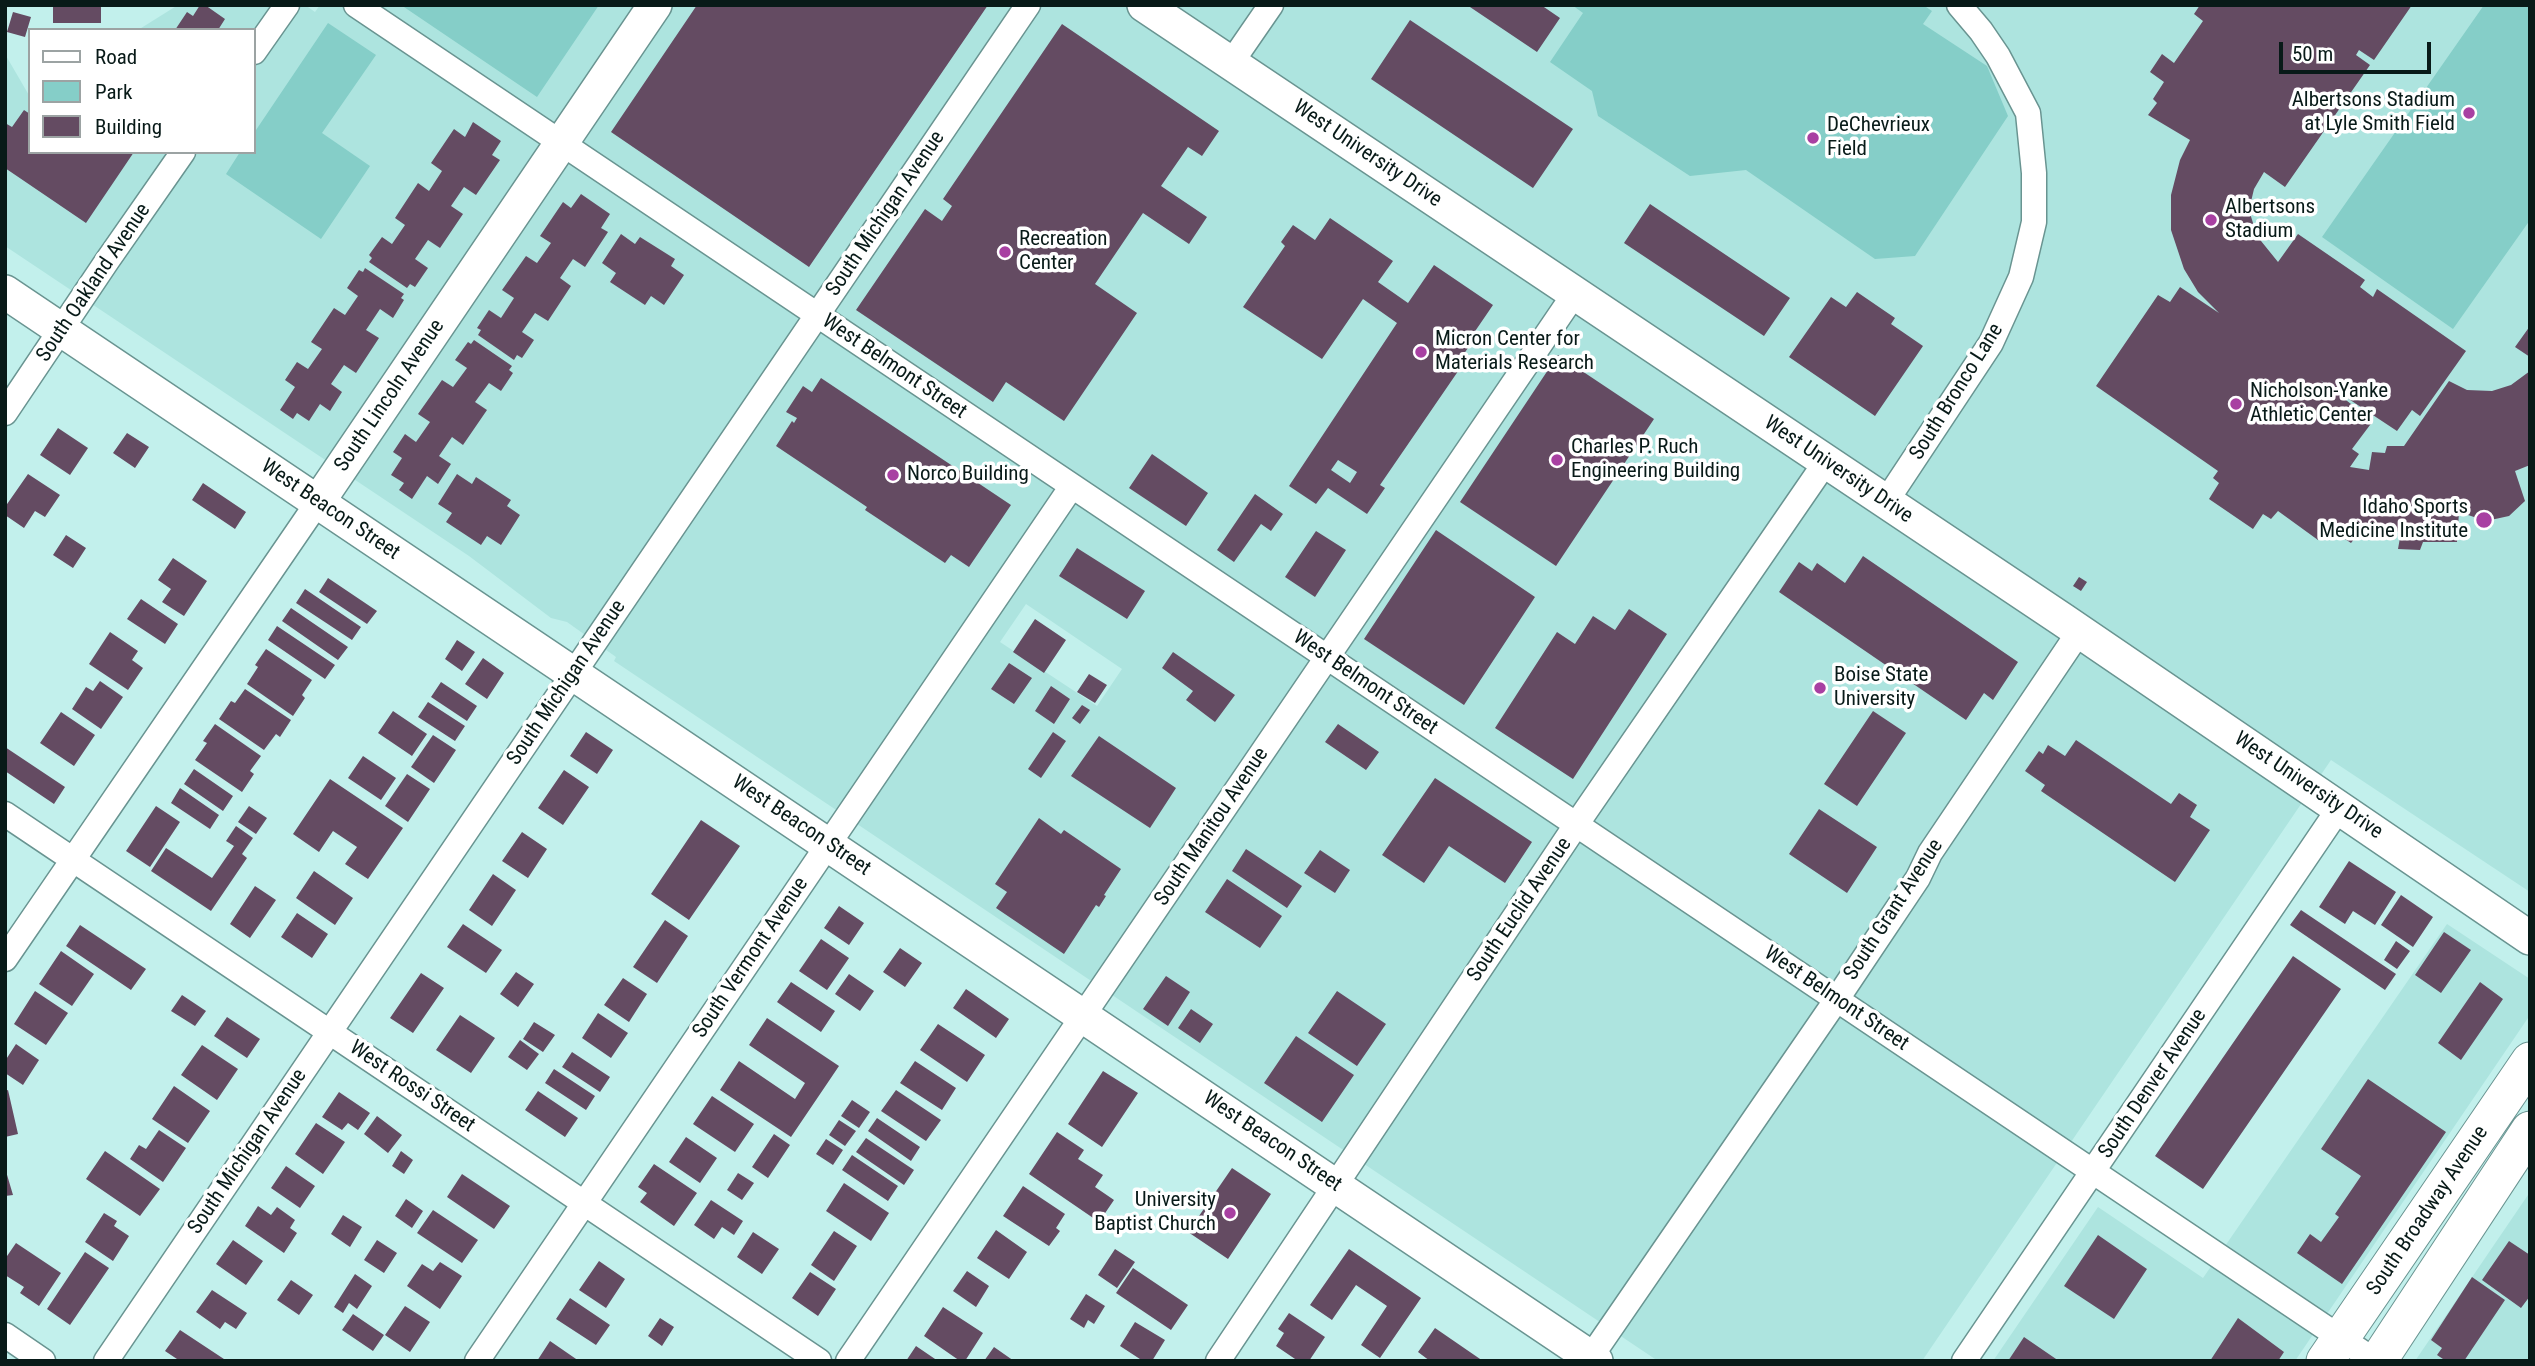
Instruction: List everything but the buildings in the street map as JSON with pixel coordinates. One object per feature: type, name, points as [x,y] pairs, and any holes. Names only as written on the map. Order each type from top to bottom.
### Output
[{"type":"main road","name":"South Broadway Avenue","points":[[2333,1349],[2530,1061]]},
{"type":"main road","name":"South Broadway Avenue","points":[[2376,1361],[2530,1130]]},
{"type":"street","points":[[256,49],[287,5]]},
{"type":"street","name":"West Belmont Street","points":[[356,5],[2093,1172],[2333,1349],[2376,1361]]},
{"type":"street","name":"South Lincoln Avenue","points":[[5,959],[655,5]]},
{"type":"street","name":"South Michigan Avenue","points":[[106,1361],[1028,5]]},
{"type":"street","name":"West University Drive","points":[[1144,5],[2530,937]]},
{"type":"street","points":[[1231,63],[1271,5]]},
{"type":"street","name":"South Bronco Lane","points":[[1885,503],[1990,343],[2021,277],[2034,222],[2034,173],[2028,113],[1998,56],[1959,5]]},
{"type":"street","name":"South Oakland Avenue","points":[[5,413],[182,154]]},
{"type":"street","name":"West Beacon Street","points":[[5,292],[1336,1185],[1592,1360]]},
{"type":"street","name":"South Manitou Avenue","points":[[848,1361],[1575,293]]},
{"type":"street","name":"South Euclid Avenue","points":[[1218,1361],[1576,825],[1825,463]]},
{"type":"street","name":"South Vermont Avenue","points":[[477,1361],[1072,486]]},
{"type":"street","name":"South Grant Avenue","points":[[1592,1360],[1918,878],[1930,853],[2079,632]]},
{"type":"street","name":"South Denver Avenue","points":[[1964,1361],[2340,807]]},
{"type":"street","name":"West Rossi Street","points":[[5,814],[819,1361]]},
{"type":"street","points":[[5,1335],[43,1361]]},
{"type":"shaded area","name":"Boise State University","points":[[178,5],[305,5],[315,12],[320,5],[2530,5],[2530,892],[2331,760],[1922,1361],[1658,1361],[614,661],[616,657],[567,622],[551,618],[469,556],[5,246],[5,54],[28,94],[28,154],[256,154],[256,28],[141,28]],"holes":[[[1026,604],[1122,669],[1097,706],[1000,642]]]},
{"type":"shaded area","points":[[2447,924],[2530,979],[2530,1015],[2295,1361],[1993,1361],[2098,1207],[2203,1278]]},
{"type":"shaded area","points":[[2530,1192],[2530,1361],[2415,1361]]},
{"type":"green space","points":[[401,5],[599,5],[537,97]]},
{"type":"green space","name":"DeChevrieux Field","points":[[1572,5],[1923,5],[1932,11],[1923,24],[1987,66],[2008,116],[1915,256],[1875,259],[1746,170],[1690,176],[1598,116],[1592,91],[1550,62],[1583,13]]},
{"type":"green space","name":"Albertsons Stadium at Lyle Smith Field","points":[[2484,5],[2530,5],[2530,220],[2453,329],[2322,237]]},
{"type":"green space","points":[[328,23],[376,55],[322,133],[370,166],[321,239],[226,174],[239,154],[256,154],[256,130]]},
{"type":"place","name":"Albertsons Stadium at Lyle Smith Field","points":[[2469,113]]},
{"type":"place","name":"DeChevrieux Field","points":[[1813,138]]},
{"type":"place","name":"Albertsons Stadium","points":[[2211,220]]},
{"type":"place","name":"Recreation Center","points":[[1005,252]]},
{"type":"place","name":"Micron Center for Materials Research","points":[[1421,352]]},
{"type":"place","name":"Nicholson-Yanke Athletic Center","points":[[2236,404]]},
{"type":"place","name":"Charles P. Ruch Engineering Building","points":[[1557,460]]},
{"type":"place","name":"Norco Building","points":[[893,475]]},
{"type":"place","name":"Idaho Sports Medicine Institute","points":[[2484,520]]},
{"type":"place","name":"Boise State University","points":[[1820,688]]},
{"type":"place","name":"University Baptist Church","points":[[1230,1213]]}]
